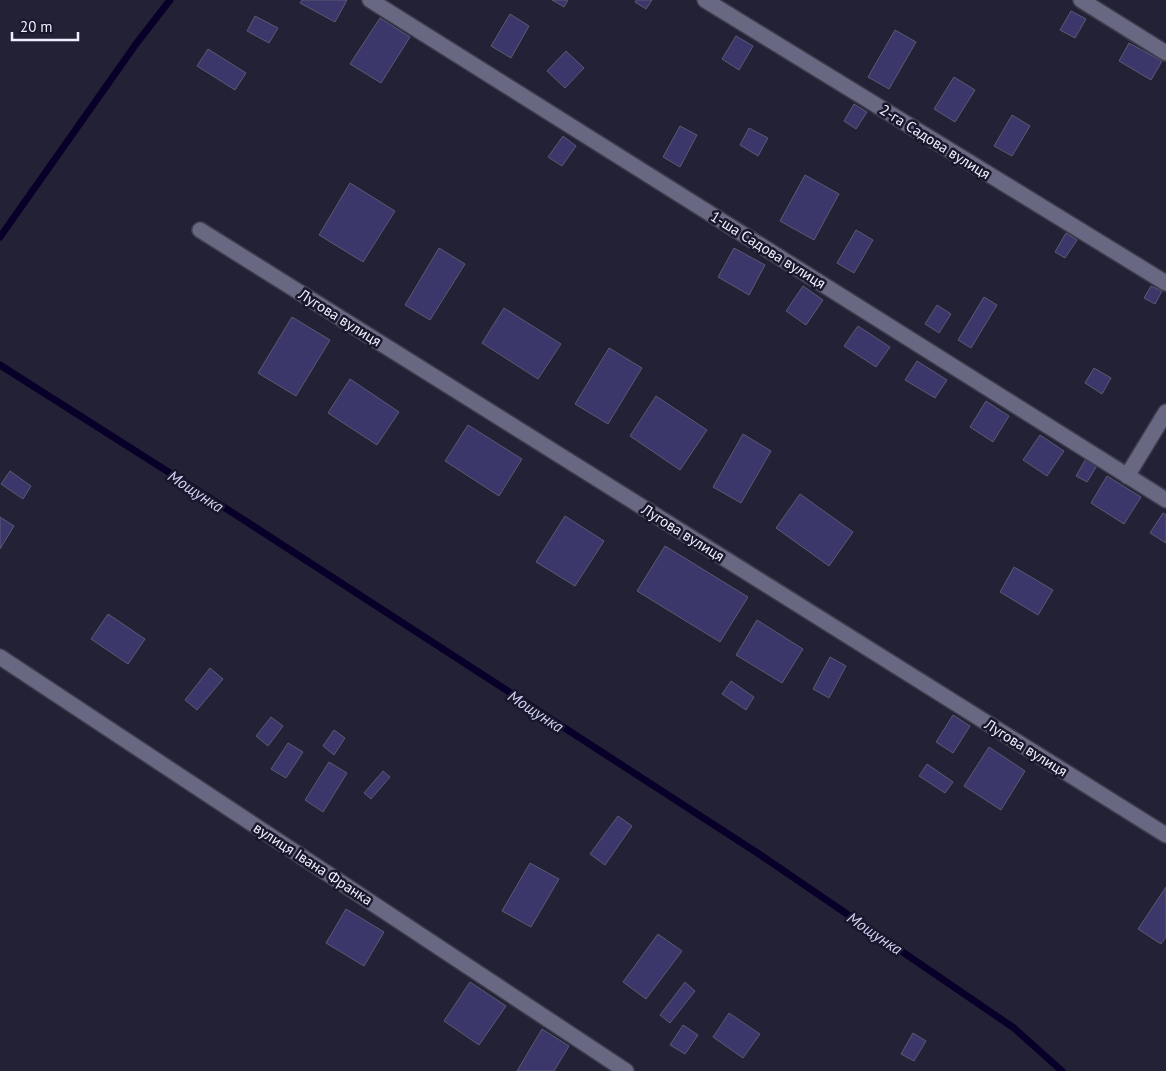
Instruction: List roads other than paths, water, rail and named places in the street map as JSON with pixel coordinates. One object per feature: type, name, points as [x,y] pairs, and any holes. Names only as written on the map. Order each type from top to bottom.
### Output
[{"type":"street","name":"1-ша Садова вулиця","points":[[370,0],[1166,500]]},
{"type":"street","name":"2-га Садова вулиця","points":[[705,0],[1166,283]]},
{"type":"street","points":[[1081,0],[1166,53]]},
{"type":"street","name":"Лугова вулиця","points":[[200,230],[1166,835]]},
{"type":"street","points":[[1127,476],[1166,412]]},
{"type":"street","name":"вулиця Івана Франка","points":[[0,657],[626,1071]]},
{"type":"waterway","points":[[0,237],[136,44],[170,0]]},
{"type":"waterway","name":"Мощунка","points":[[0,365],[244,520],[759,854],[1014,1028],[1062,1071]]}]
